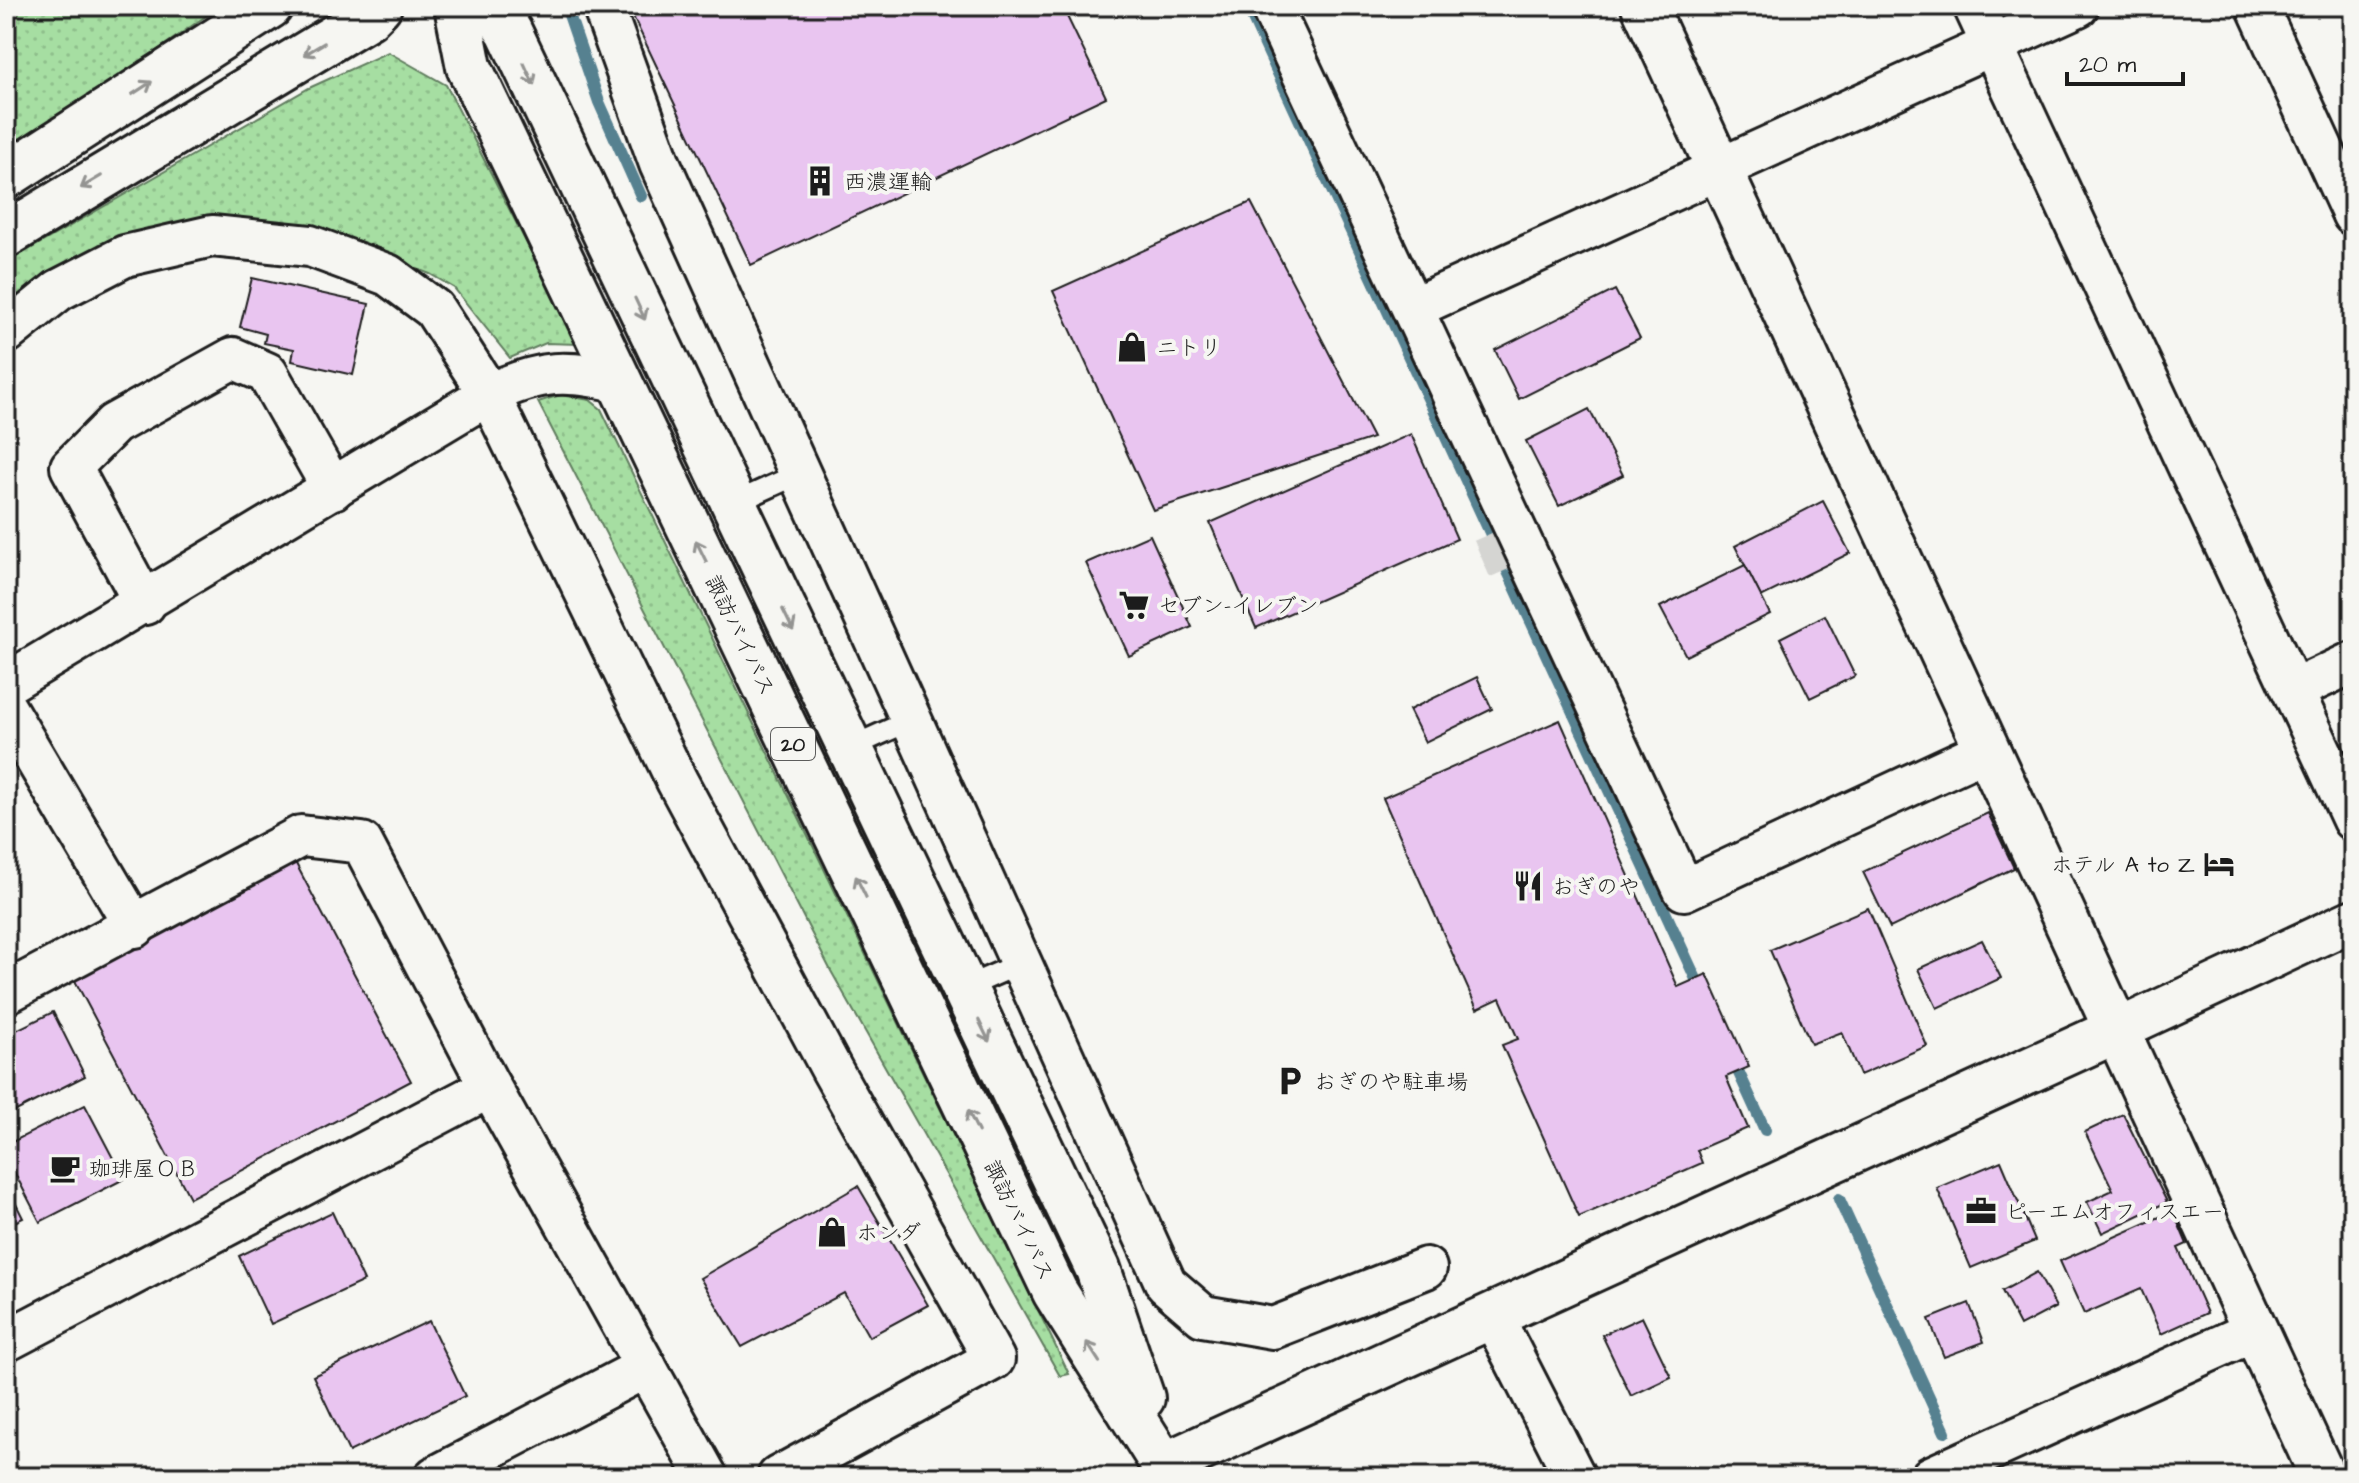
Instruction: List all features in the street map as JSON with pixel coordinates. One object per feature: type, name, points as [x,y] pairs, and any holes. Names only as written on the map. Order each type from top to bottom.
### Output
[{"type":"main road","points":[[6,176],[270,6]]},
{"type":"main road","points":[[6,235],[368,17],[379,6]]},
{"type":"main road","name":"諏訪バイパス","points":[[457,6],[469,67],[1055,1292],[1159,1473]]},
{"type":"main road","name":"20","points":[[491,6],[509,31],[1098,1269],[1159,1473]]},
{"type":"main road","points":[[1644,6],[2323,1477]]},
{"type":"main road","points":[[1159,1473],[1492,1315],[2115,1031]]},
{"type":"street","points":[[603,6],[660,164],[808,470],[1027,960],[1166,1284],[1203,1316],[1273,1328],[1426,1268]]},
{"type":"street","points":[[1271,6],[1684,890],[1986,750]]},
{"type":"street","points":[[1974,6],[2353,820]]},
{"type":"street","points":[[1413,308],[2078,6]]},
{"type":"street","points":[[2257,6],[2353,215]]},
{"type":"street","points":[[6,333],[59,290],[125,256],[212,236],[310,246],[388,275],[434,309],[489,394],[677,781],[832,1070],[994,1359],[778,1477]]},
{"type":"street","points":[[145,604],[71,467],[114,424],[233,358],[267,373],[333,489]]},
{"type":"street","points":[[6,684],[145,604],[489,394],[524,378],[573,371],[621,382]]},
{"type":"street","points":[[2294,690],[2353,662]]},
{"type":"street","points":[[6,709],[135,927]]},
{"type":"street","points":[[6,993],[301,836],[362,843],[490,1087],[707,1477]]},
{"type":"street","points":[[2115,1031],[2353,920]]},
{"type":"street","points":[[6,1341],[490,1087]]},
{"type":"street","points":[[1492,1315],[1575,1477]]},
{"type":"street","points":[[1936,1476],[2256,1330]]},
{"type":"street","points":[[435,1477],[646,1367]]},
{"type":"lane","points":[[732,504],[808,470]]},
{"type":"lane","points":[[849,748],[918,717]]},
{"type":"lane","points":[[964,988],[1027,960]]},
{"type":"green space","points":[[6,6],[220,6],[6,157]]},
{"type":"green space","points":[[388,52],[446,85],[578,344],[546,343],[510,358],[454,288],[430,274],[347,242],[275,224],[6,315],[6,263],[309,88]]},
{"type":"green space","points":[[560,395],[590,400],[601,409],[1069,1374],[1060,1376],[831,971],[538,402]]},
{"type":"building","name":"西濃運輸","points":[[628,6],[1062,6],[1106,97],[751,265]]},
{"type":"building","points":[[1251,202],[1373,438],[1153,510],[1053,291]]},
{"type":"building","points":[[252,278],[369,304],[353,375],[292,361],[294,349],[264,343],[266,334],[240,327]]},
{"type":"building","points":[[1615,290],[1640,338],[1519,399],[1495,350]]},
{"type":"building","points":[[1589,409],[1623,475],[1559,506],[1526,441]]},
{"type":"building","points":[[1411,434],[1457,539],[1256,628],[1210,523]]},
{"type":"building","points":[[1823,501],[1850,553],[1761,597],[1735,546]]},
{"type":"building","points":[[1150,535],[1192,627],[1129,656],[1086,563]]},
{"type":"building","points":[[1745,565],[1770,614],[1686,656],[1660,607]]},
{"type":"building","points":[[1825,615],[1855,676],[1810,698],[1780,638]]},
{"type":"building","points":[[1477,677],[1492,709],[1425,742],[1409,710]]},
{"type":"building","name":"おぎのや","points":[[1560,720],[1678,987],[1707,974],[1749,1067],[1726,1077],[1748,1128],[1697,1150],[1702,1163],[1579,1217],[1502,1045],[1518,1039],[1500,998],[1477,1009],[1383,798]]},
{"type":"building","points":[[1988,813],[2014,868],[1890,928],[1863,872]]},
{"type":"building","points":[[294,860],[411,1081],[190,1198],[73,977]]},
{"type":"building","points":[[1868,908],[1927,1046],[1860,1075],[1842,1032],[1811,1044],[1770,950]]},
{"type":"building","points":[[1982,940],[2001,978],[1937,1008],[1918,969]]},
{"type":"building","points":[[53,1012],[85,1076],[6,1116],[6,1035]]},
{"type":"building","name":"珈琲屋ＯＢ","points":[[85,1105],[124,1179],[40,1222],[6,1156],[6,1145]]},
{"type":"building","points":[[2123,1114],[2167,1202],[2102,1233],[2087,1202],[2113,1190],[2085,1132]]},
{"type":"building","points":[[2001,1161],[2035,1241],[1971,1268],[1937,1188]]},
{"type":"building","points":[[6,1184],[23,1218],[6,1226]]},
{"type":"building","name":"ホンダ","points":[[858,1186],[928,1305],[869,1337],[844,1293],[742,1347],[700,1278]]},
{"type":"building","points":[[2173,1211],[2187,1244],[2178,1248],[2207,1313],[2161,1334],[2141,1289],[2084,1314],[2060,1261]]},
{"type":"building","points":[[332,1212],[364,1281],[271,1324],[239,1256]]},
{"type":"building","points":[[2037,1272],[2056,1307],[2020,1326],[2002,1291]]},
{"type":"building","points":[[1969,1303],[1984,1342],[1944,1357],[1929,1319]]},
{"type":"building","points":[[1642,1317],[1671,1377],[1631,1396],[1602,1335]]},
{"type":"building","points":[[429,1321],[465,1396],[349,1452],[313,1376]]},
{"type":"building","points":[[2279,1467],[2283,1477],[2256,1477]]},
{"type":"waterway","points":[[566,6],[599,102],[641,196]]},
{"type":"waterway","points":[[1247,6],[1702,992]]},
{"type":"waterway","points":[[1733,1060],[1765,1130]]},
{"type":"waterway","points":[[1839,1199],[1945,1432]]},
{"type":"tunnel","points":[[1482,559],[1521,542]]},
{"type":"place","name":"西濃運輸","points":[[820,181]]},
{"type":"place","name":"ニトリ","points":[[1132,347]]},
{"type":"place","name":"セブン-イレブン","points":[[1134,605]]},
{"type":"place","name":"ホテル A to Z","points":[[2219,864]]},
{"type":"place","name":"おぎのや","points":[[1528,886]]},
{"type":"place","name":"おぎのや駐車場","points":[[1290,1081]]},
{"type":"place","name":"珈琲屋ＯＢ","points":[[65,1168]]},
{"type":"place","name":"ピーエムオフィスエー","points":[[1981,1211]]},
{"type":"place","name":"ホンダ","points":[[832,1232]]}]
